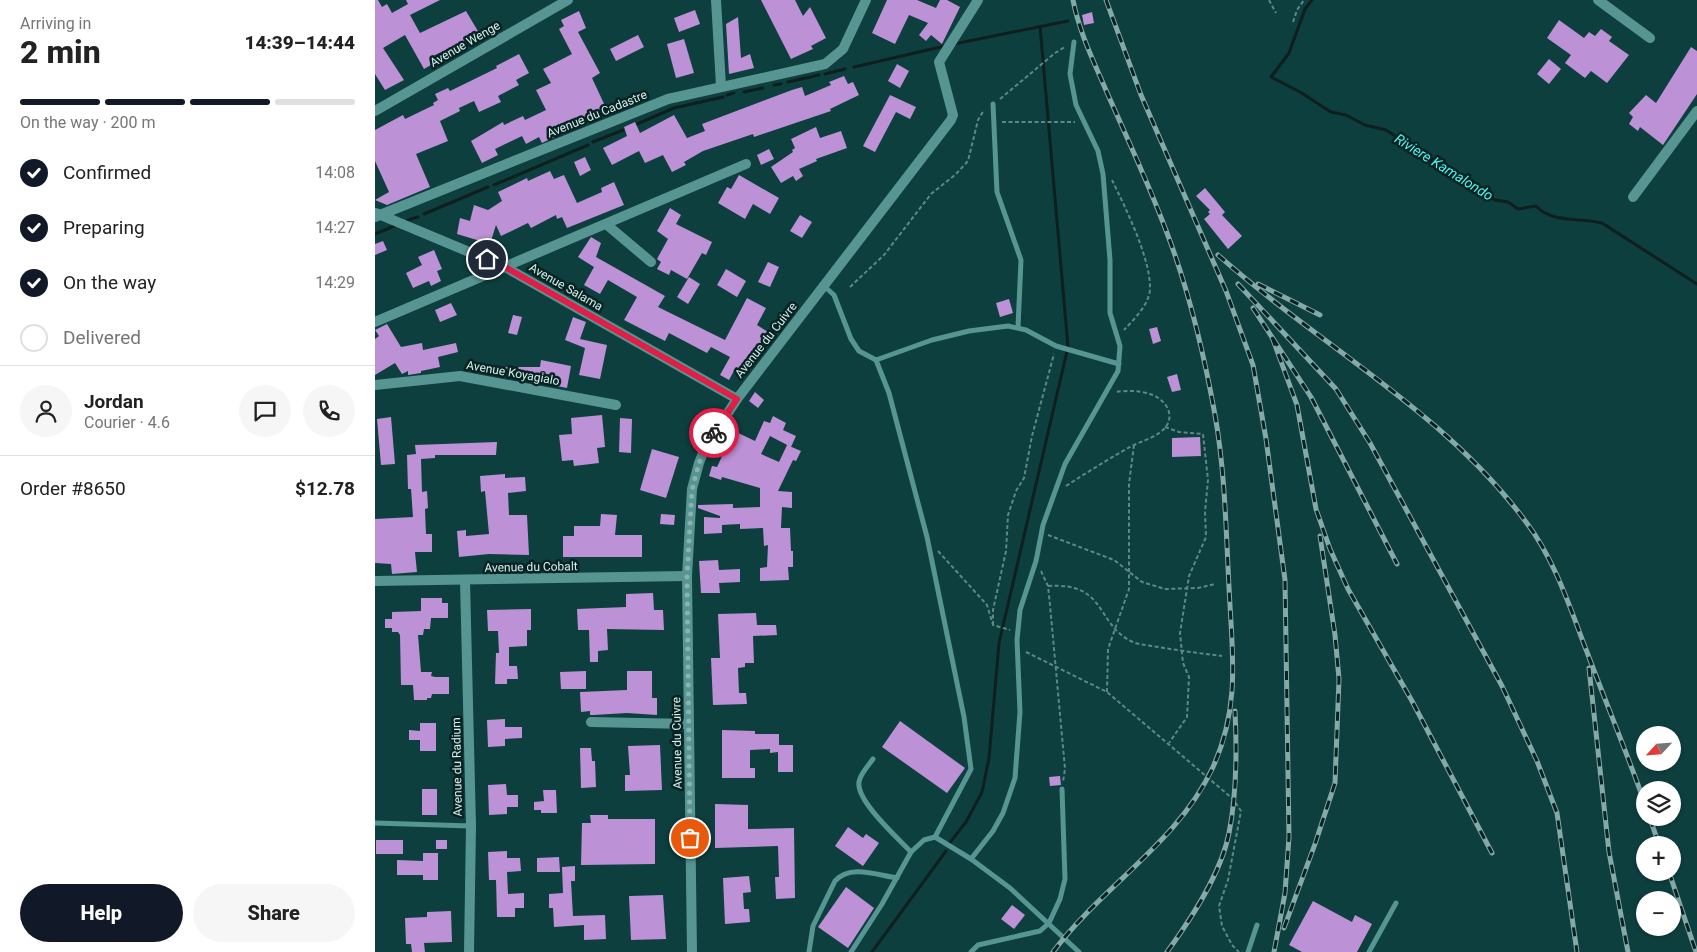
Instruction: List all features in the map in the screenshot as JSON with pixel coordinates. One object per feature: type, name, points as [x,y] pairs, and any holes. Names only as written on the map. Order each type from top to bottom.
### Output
[{"type":"street","name":"Avenue Wenge","points":[[375,111],[568,0]]},
{"type":"street","points":[[716,0],[721,86]]},
{"type":"street","name":"Avenue du Cadastre","points":[[377,215],[668,98],[820,66],[836,57],[846,44],[866,0]]},
{"type":"street","name":"Avenue du Cuivre","points":[[692,952],[687,576],[694,476],[712,436],[737,399],[951,120],[953,115],[939,65],[945,51],[978,0]]},
{"type":"street","points":[[1598,0],[1650,38]]},
{"type":"street","points":[[1633,197],[1697,111]]},
{"type":"street","points":[[375,322],[746,164]]},
{"type":"street","name":"Avenue Salama","points":[[377,215],[505,267],[737,399]]},
{"type":"street","points":[[606,224],[651,262]]},
{"type":"street","name":"Avenue Koyagialo","points":[[375,385],[460,376],[615,406]]},
{"type":"street","name":"Avenue du Cobalt","points":[[375,581],[687,576]]},
{"type":"street","name":"Avenue du Radium","points":[[465,581],[471,826],[469,952]]},
{"type":"street","points":[[591,722],[689,724]]},
{"type":"lane","points":[[971,859],[993,831],[1003,813],[1015,778],[1020,712],[1017,647],[1020,610],[1036,561],[1041,533],[1065,464],[1118,371],[1119,364],[1120,346],[1110,313],[1110,260],[1103,174],[1098,151],[1082,122],[1076,105],[1070,74],[1074,42]]},
{"type":"lane","points":[[993,104],[992,122],[997,192],[1021,260],[1018,327]]},
{"type":"lane","points":[[824,286],[834,295],[851,338],[859,350],[876,360],[889,393],[927,537],[964,717],[971,769],[935,837]]},
{"type":"lane","points":[[876,360],[932,340],[969,331],[1018,327],[1056,346],[1119,364]]},
{"type":"lane","points":[[873,759],[861,776],[861,791],[868,806],[911,852]]},
{"type":"lane","points":[[971,952],[981,943],[1040,931],[1049,923],[1060,899],[1065,879],[1063,789]]},
{"type":"lane","points":[[375,823],[471,826]]},
{"type":"lane","points":[[851,952],[911,852],[924,840],[935,837],[971,859],[1010,888],[1079,952]]},
{"type":"lane","points":[[809,952],[813,926],[835,881],[840,876],[853,871],[897,878]]},
{"type":"lane","points":[[1369,952],[1395,903]]},
{"type":"lane","points":[[1248,952],[1257,925]]},
{"type":"path","points":[[1269,0],[1276,13]]},
{"type":"path","points":[[1293,22],[1297,10],[1304,0]]},
{"type":"path","points":[[850,287],[883,255],[931,194],[955,175],[968,161],[978,120],[986,107],[993,104],[1055,52],[1074,42]]},
{"type":"path","points":[[992,122],[1082,122]]},
{"type":"path","points":[[1110,175],[1143,255],[1151,290],[1139,314],[1124,329],[1120,346]]},
{"type":"path","points":[[993,625],[993,610],[1006,552],[1008,515],[1016,491],[1024,478],[1032,436],[1056,346]]},
{"type":"path","points":[[1053,497],[1059,490],[1165,427],[1169,420],[1168,408],[1155,396],[1130,391],[1104,395]]},
{"type":"path","points":[[1165,427],[1179,432],[1203,434],[1208,480],[1205,512],[1207,537],[1189,576],[1180,633],[1183,662],[1189,677],[1187,717],[1169,743]]},
{"type":"path","points":[[1107,692],[1107,649],[1127,596],[1130,574],[1129,484],[1134,445]]},
{"type":"path","points":[[1041,533],[1063,539],[1114,560],[1142,582],[1165,589],[1187,589],[1215,584]]},
{"type":"path","points":[[927,537],[946,561],[987,605],[993,625]]},
{"type":"path","points":[[1036,561],[1048,586],[1065,769],[1063,789]]},
{"type":"path","points":[[1048,586],[1064,585],[1086,592],[1103,610],[1116,628],[1133,642],[1222,656]]},
{"type":"path","points":[[993,625],[1018,632]]},
{"type":"path","points":[[1017,647],[1107,692],[1233,799],[1241,811],[1228,880],[1219,906],[1221,926],[1232,945],[1239,952]]},
{"type":"building","points":[[375,0],[378,0],[382,7],[387,4],[392,13],[408,4],[406,0],[440,0],[410,15],[420,33],[466,11],[482,38],[474,42],[471,38],[433,56],[436,62],[424,69],[405,35],[383,48],[404,80],[385,90],[375,74]]},
{"type":"building","points":[[761,0],[795,0],[803,16],[810,7],[826,38],[811,46],[813,49],[791,59]]},
{"type":"building","points":[[887,0],[917,0],[936,8],[940,0],[947,0],[960,7],[942,44],[931,35],[926,41],[919,35],[928,23],[909,15],[895,44],[872,33]]},
{"type":"building","points":[[695,10],[700,24],[679,32],[674,18]]},
{"type":"building","points":[[579,11],[586,28],[578,32],[600,73],[592,78],[606,108],[558,129],[561,134],[542,143],[539,137],[526,144],[522,136],[495,149],[498,155],[482,163],[471,141],[503,122],[504,125],[523,116],[525,120],[546,110],[536,90],[551,83],[543,69],[572,54],[559,29],[564,26],[561,20]]},
{"type":"building","points":[[1092,12],[1094,23],[1084,25],[1082,15]]},
{"type":"building","points":[[738,17],[741,58],[750,54],[754,68],[729,74],[726,24]]},
{"type":"building","points":[[1559,20],[1584,38],[1589,32],[1595,36],[1601,29],[1612,37],[1609,41],[1629,55],[1607,83],[1591,71],[1585,78],[1565,63],[1571,55],[1547,38]]},
{"type":"building","points":[[638,35],[644,47],[616,61],[610,49]]},
{"type":"building","points":[[684,39],[694,73],[676,78],[667,44]]},
{"type":"building","points":[[1691,47],[1697,51],[1697,94],[1663,145],[1640,127],[1638,131],[1629,124],[1633,117],[1629,113],[1646,95],[1656,103]]},
{"type":"building","points":[[519,54],[529,73],[516,80],[519,85],[498,96],[501,102],[479,112],[474,101],[459,108],[460,111],[440,121],[448,141],[416,154],[430,187],[387,205],[375,200],[389,192],[375,161],[375,130],[403,115],[405,119],[434,105],[433,103],[438,100],[435,94],[448,88],[450,91],[497,68],[496,66]]},
{"type":"building","points":[[1549,59],[1561,69],[1549,84],[1537,74]]},
{"type":"building","points":[[897,64],[909,71],[900,88],[888,81]]},
{"type":"building","points":[[844,76],[848,84],[853,82],[859,95],[830,109],[831,111],[754,137],[753,134],[703,151],[684,162],[686,165],[672,172],[663,155],[645,163],[639,151],[612,165],[603,148],[627,136],[624,127],[635,122],[640,133],[674,115],[687,138],[705,131],[702,124],[802,87],[805,96],[831,85],[829,82]]},
{"type":"building","points":[[890,95],[916,107],[910,119],[896,112],[875,152],[863,146]]},
{"type":"building","points":[[816,127],[820,138],[841,131],[847,148],[816,159],[817,161],[799,169],[803,176],[796,181],[793,176],[781,183],[771,167],[793,152],[792,150],[795,148],[791,139]]},
{"type":"building","points":[[769,149],[774,159],[761,165],[757,155]]},
{"type":"building","points":[[585,157],[591,170],[580,176],[574,162]]},
{"type":"building","points":[[550,171],[554,179],[564,175],[577,203],[602,192],[601,188],[614,182],[624,205],[567,228],[562,217],[557,219],[556,215],[531,228],[528,223],[501,236],[496,225],[490,244],[457,234],[460,218],[470,221],[474,205],[488,210],[502,201],[498,192],[527,178],[528,181]]},
{"type":"building","points":[[739,175],[779,198],[770,214],[753,204],[745,219],[718,203],[727,187],[731,189]]},
{"type":"building","points":[[1205,188],[1225,212],[1222,215],[1242,236],[1228,249],[1204,219],[1210,214],[1208,212],[1210,210],[1196,196]]},
{"type":"building","points":[[670,208],[681,215],[676,224],[712,242],[706,255],[702,253],[687,279],[671,270],[669,275],[657,269],[661,262],[657,259],[668,239],[657,231]]},
{"type":"building","points":[[800,215],[812,222],[802,238],[790,231]]},
{"type":"building","points":[[591,237],[601,243],[596,257],[665,296],[658,307],[725,340],[747,298],[766,308],[757,325],[768,332],[745,372],[736,367],[729,380],[720,375],[730,357],[711,347],[707,353],[669,333],[665,341],[624,320],[637,297],[608,280],[600,294],[584,285],[594,267],[578,257]]},
{"type":"building","points":[[383,241],[387,250],[375,255],[375,244]]},
{"type":"building","points":[[434,250],[442,269],[437,271],[441,281],[431,286],[429,281],[413,288],[406,273],[422,265],[418,257]]},
{"type":"building","points":[[768,262],[779,267],[770,287],[758,282]]},
{"type":"building","points":[[726,269],[746,281],[737,297],[717,285]]},
{"type":"building","points":[[689,277],[700,284],[688,304],[677,297]]},
{"type":"building","points":[[1009,299],[1013,313],[1000,317],[996,303]]},
{"type":"building","points":[[451,303],[457,315],[440,322],[435,310]]},
{"type":"building","points":[[513,315],[522,317],[517,335],[508,333]]},
{"type":"building","points":[[573,317],[586,322],[580,339],[607,345],[600,379],[579,375],[585,348],[565,340]]},
{"type":"building","points":[[387,324],[401,347],[422,343],[423,350],[456,343],[458,352],[438,357],[440,367],[421,371],[421,373],[408,375],[408,371],[402,374],[395,363],[375,375],[375,339],[379,336],[375,330]]},
{"type":"building","points":[[1157,327],[1161,341],[1153,344],[1149,329]]},
{"type":"building","points":[[541,360],[571,366],[567,388],[537,382],[537,377],[499,376],[499,367],[540,367]]},
{"type":"building","points":[[1177,374],[1181,390],[1172,392],[1167,377]]},
{"type":"building","points":[[755,392],[764,400],[758,408],[749,401]]},
{"type":"building","points":[[602,415],[605,447],[597,448],[599,463],[574,466],[573,460],[562,461],[559,435],[572,434],[571,418]]},
{"type":"building","points":[[773,416],[786,423],[783,430],[796,436],[791,447],[801,451],[796,461],[793,460],[778,491],[792,492],[792,508],[782,507],[781,528],[790,528],[793,567],[788,567],[789,580],[760,581],[760,568],[767,567],[768,545],[764,546],[763,528],[740,529],[740,524],[722,525],[722,533],[704,534],[704,517],[720,518],[720,516],[698,508],[698,505],[733,504],[733,508],[760,507],[760,488],[722,477],[721,480],[709,476],[712,466],[717,467],[734,431],[755,441],[764,421],[770,423]],"holes":[[[770,436],[788,445],[779,462],[761,454]]]},
{"type":"building","points":[[391,417],[395,464],[381,465],[377,419]]},
{"type":"building","points":[[620,418],[632,419],[631,453],[619,452]]},
{"type":"building","points":[[1200,437],[1201,456],[1172,457],[1172,438]]},
{"type":"building","points":[[497,442],[496,455],[435,455],[435,458],[421,459],[422,492],[427,491],[428,508],[425,509],[426,534],[432,534],[432,552],[415,552],[417,572],[392,574],[391,564],[375,563],[375,519],[413,517],[411,489],[408,489],[407,455],[416,454],[415,445]]},
{"type":"building","points":[[652,449],[679,457],[666,498],[640,490]]},
{"type":"building","points":[[505,474],[505,478],[525,477],[526,491],[508,493],[509,515],[527,515],[529,555],[489,554],[459,557],[457,531],[466,530],[466,536],[489,534],[485,491],[481,492],[480,476]]},
{"type":"building","points":[[601,514],[617,515],[615,535],[642,535],[642,557],[563,557],[563,536],[574,536],[574,526],[600,526]]},
{"type":"building","points":[[661,514],[675,515],[674,525],[660,524]]},
{"type":"building","points":[[718,560],[719,570],[740,569],[740,582],[719,583],[720,593],[701,593],[699,561]]},
{"type":"building","points":[[653,593],[654,610],[663,610],[664,630],[607,629],[608,650],[598,651],[598,662],[590,662],[589,630],[578,630],[577,609],[626,607],[626,594]]},
{"type":"building","points":[[421,598],[442,598],[442,603],[448,603],[448,618],[431,618],[430,629],[424,629],[423,635],[418,635],[421,672],[432,672],[431,676],[435,677],[449,677],[449,694],[432,694],[431,698],[427,698],[427,700],[414,700],[413,685],[401,685],[400,635],[398,632],[392,632],[392,628],[385,628],[385,619],[392,619],[392,612],[421,611]]},
{"type":"building","points":[[531,609],[531,630],[527,630],[527,646],[509,647],[509,666],[517,666],[518,679],[507,679],[507,684],[495,684],[496,653],[499,653],[498,631],[488,631],[487,610]]},
{"type":"building","points":[[756,613],[757,625],[776,625],[777,635],[753,636],[754,663],[745,663],[745,667],[738,668],[739,693],[746,693],[747,704],[713,705],[711,658],[720,658],[718,614]]},
{"type":"building","points":[[586,671],[586,689],[561,689],[560,672]]},
{"type":"building","points":[[627,671],[652,671],[652,698],[657,698],[657,715],[627,713],[590,715],[590,711],[581,712],[580,692],[627,690]]},
{"type":"building","points":[[505,719],[505,727],[522,727],[522,738],[505,739],[505,746],[488,747],[487,720]]},
{"type":"building","points":[[900,721],[965,768],[947,793],[882,747]]},
{"type":"building","points":[[420,723],[436,723],[436,751],[420,751],[420,740],[409,740],[409,730],[420,731]]},
{"type":"building","points":[[722,730],[755,731],[755,734],[779,734],[779,745],[793,745],[793,772],[778,772],[778,752],[770,753],[770,749],[750,750],[750,768],[755,768],[755,778],[722,778]]},
{"type":"building","points":[[660,745],[662,790],[625,791],[625,775],[630,775],[628,746]]},
{"type":"building","points":[[580,748],[591,748],[592,761],[595,761],[596,787],[581,788]]},
{"type":"building","points":[[1060,776],[1061,785],[1050,786],[1049,777]]},
{"type":"building","points":[[506,784],[507,795],[518,795],[518,807],[507,807],[507,814],[489,815],[488,785]]},
{"type":"building","points":[[422,789],[437,789],[437,815],[422,815]]},
{"type":"building","points":[[543,790],[556,790],[557,813],[541,813],[541,810],[534,810],[534,802],[544,801]]},
{"type":"building","points":[[715,804],[748,805],[748,829],[794,828],[795,898],[776,899],[775,877],[779,877],[778,846],[715,848]]},
{"type":"building","points":[[590,815],[608,815],[608,819],[655,819],[655,864],[581,865],[582,823],[591,823]]},
{"type":"building","points":[[848,827],[863,838],[866,834],[879,843],[863,866],[835,846]]},
{"type":"building","points":[[376,840],[403,840],[403,854],[376,854]]},
{"type":"building","points":[[436,840],[447,840],[447,849],[436,849]]},
{"type":"building","points":[[507,851],[507,858],[520,858],[521,871],[507,872],[508,894],[524,893],[524,908],[515,908],[515,917],[497,917],[496,880],[489,880],[488,852]]},
{"type":"building","points":[[423,853],[438,853],[438,880],[423,880],[423,875],[397,875],[397,860],[423,861]]},
{"type":"building","points":[[559,857],[560,872],[537,872],[537,858]]},
{"type":"building","points":[[575,866],[575,881],[571,881],[573,916],[605,915],[606,939],[584,940],[584,925],[554,927],[553,908],[549,908],[549,894],[563,893],[562,867]]},
{"type":"building","points":[[749,876],[751,892],[743,893],[744,909],[749,909],[750,922],[725,924],[723,878]]},
{"type":"building","points":[[846,887],[874,908],[848,948],[818,927]]},
{"type":"building","points":[[663,895],[666,939],[631,940],[629,896]]},
{"type":"building","points":[[1313,901],[1352,922],[1355,915],[1372,924],[1357,952],[1302,952],[1289,945]]},
{"type":"building","points":[[1012,905],[1025,915],[1014,929],[1001,919]]},
{"type":"building","points":[[451,911],[452,942],[424,943],[425,952],[412,952],[411,944],[406,944],[405,918],[427,917],[427,912]]},
{"type":"waterway","name":"Riviere Kamalondo","points":[[1312,0],[1305,9],[1289,53],[1271,77],[1300,92],[1331,112],[1346,115],[1365,125],[1386,130],[1495,200],[1508,202],[1518,209],[1536,206],[1543,212],[1559,218],[1602,223],[1697,284]]},
{"type":"waterway","points":[[954,44],[1068,21]]},
{"type":"waterway","points":[[948,845],[966,822],[982,792],[989,758],[999,643],[1068,347],[1040,26]]},
{"type":"waterway","points":[[854,67],[945,46]]},
{"type":"waterway","points":[[825,74],[845,69]]},
{"type":"waterway","points":[[788,82],[819,75]]},
{"type":"waterway","points":[[774,85],[781,84]]},
{"type":"waterway","points":[[744,92],[763,88]]},
{"type":"waterway","points":[[727,95],[734,93]]},
{"type":"waterway","points":[[637,124],[674,108],[723,97]]},
{"type":"waterway","points":[[593,142],[623,130]]},
{"type":"waterway","points":[[494,185],[588,145]]},
{"type":"waterway","points":[[424,214],[488,187]]},
{"type":"waterway","points":[[408,220],[418,217]]},
{"type":"waterway","points":[[375,234],[394,226]]},
{"type":"waterway","points":[[872,952],[946,851]]},
{"type":"railway","points":[[1053,952],[1094,906],[1160,842],[1198,794],[1213,767],[1222,744],[1228,722],[1233,678],[1221,457],[1215,415],[1201,346],[1189,300],[1167,233],[1087,45],[1073,0]]},
{"type":"railway","points":[[1106,0],[1141,95],[1226,291],[1253,365],[1266,439],[1285,580],[1289,837],[1285,893],[1274,952]]},
{"type":"railway","points":[[1218,255],[1257,288],[1419,412],[1493,482],[1526,522],[1554,568],[1637,781]]},
{"type":"railway","points":[[1238,284],[1336,389],[1370,443],[1502,686],[1537,761],[1557,813],[1577,952]]},
{"type":"railway","points":[[1258,284],[1320,315]]},
{"type":"railway","points":[[1253,308],[1311,397],[1397,564]]},
{"type":"railway","points":[[1272,337],[1297,405],[1316,509],[1330,549],[1348,589],[1412,701],[1492,853]]},
{"type":"railway","points":[[1284,928],[1335,783],[1339,679],[1335,635],[1320,536]]},
{"type":"railway","points":[[1589,668],[1609,852],[1628,952]]},
{"type":"railway","points":[[1167,952],[1204,896],[1225,849],[1232,818],[1235,788],[1235,711]]},
{"type":"railway","points":[[1653,826],[1656,836]]},
{"type":"railway","points":[[1672,881],[1696,952]]},
{"type":"way so far","points":[[690,838],[687,576],[692,490],[694,476],[699,463],[714,433]]},
{"type":"route","points":[[487,259],[505,267],[737,399],[714,433]]}]
